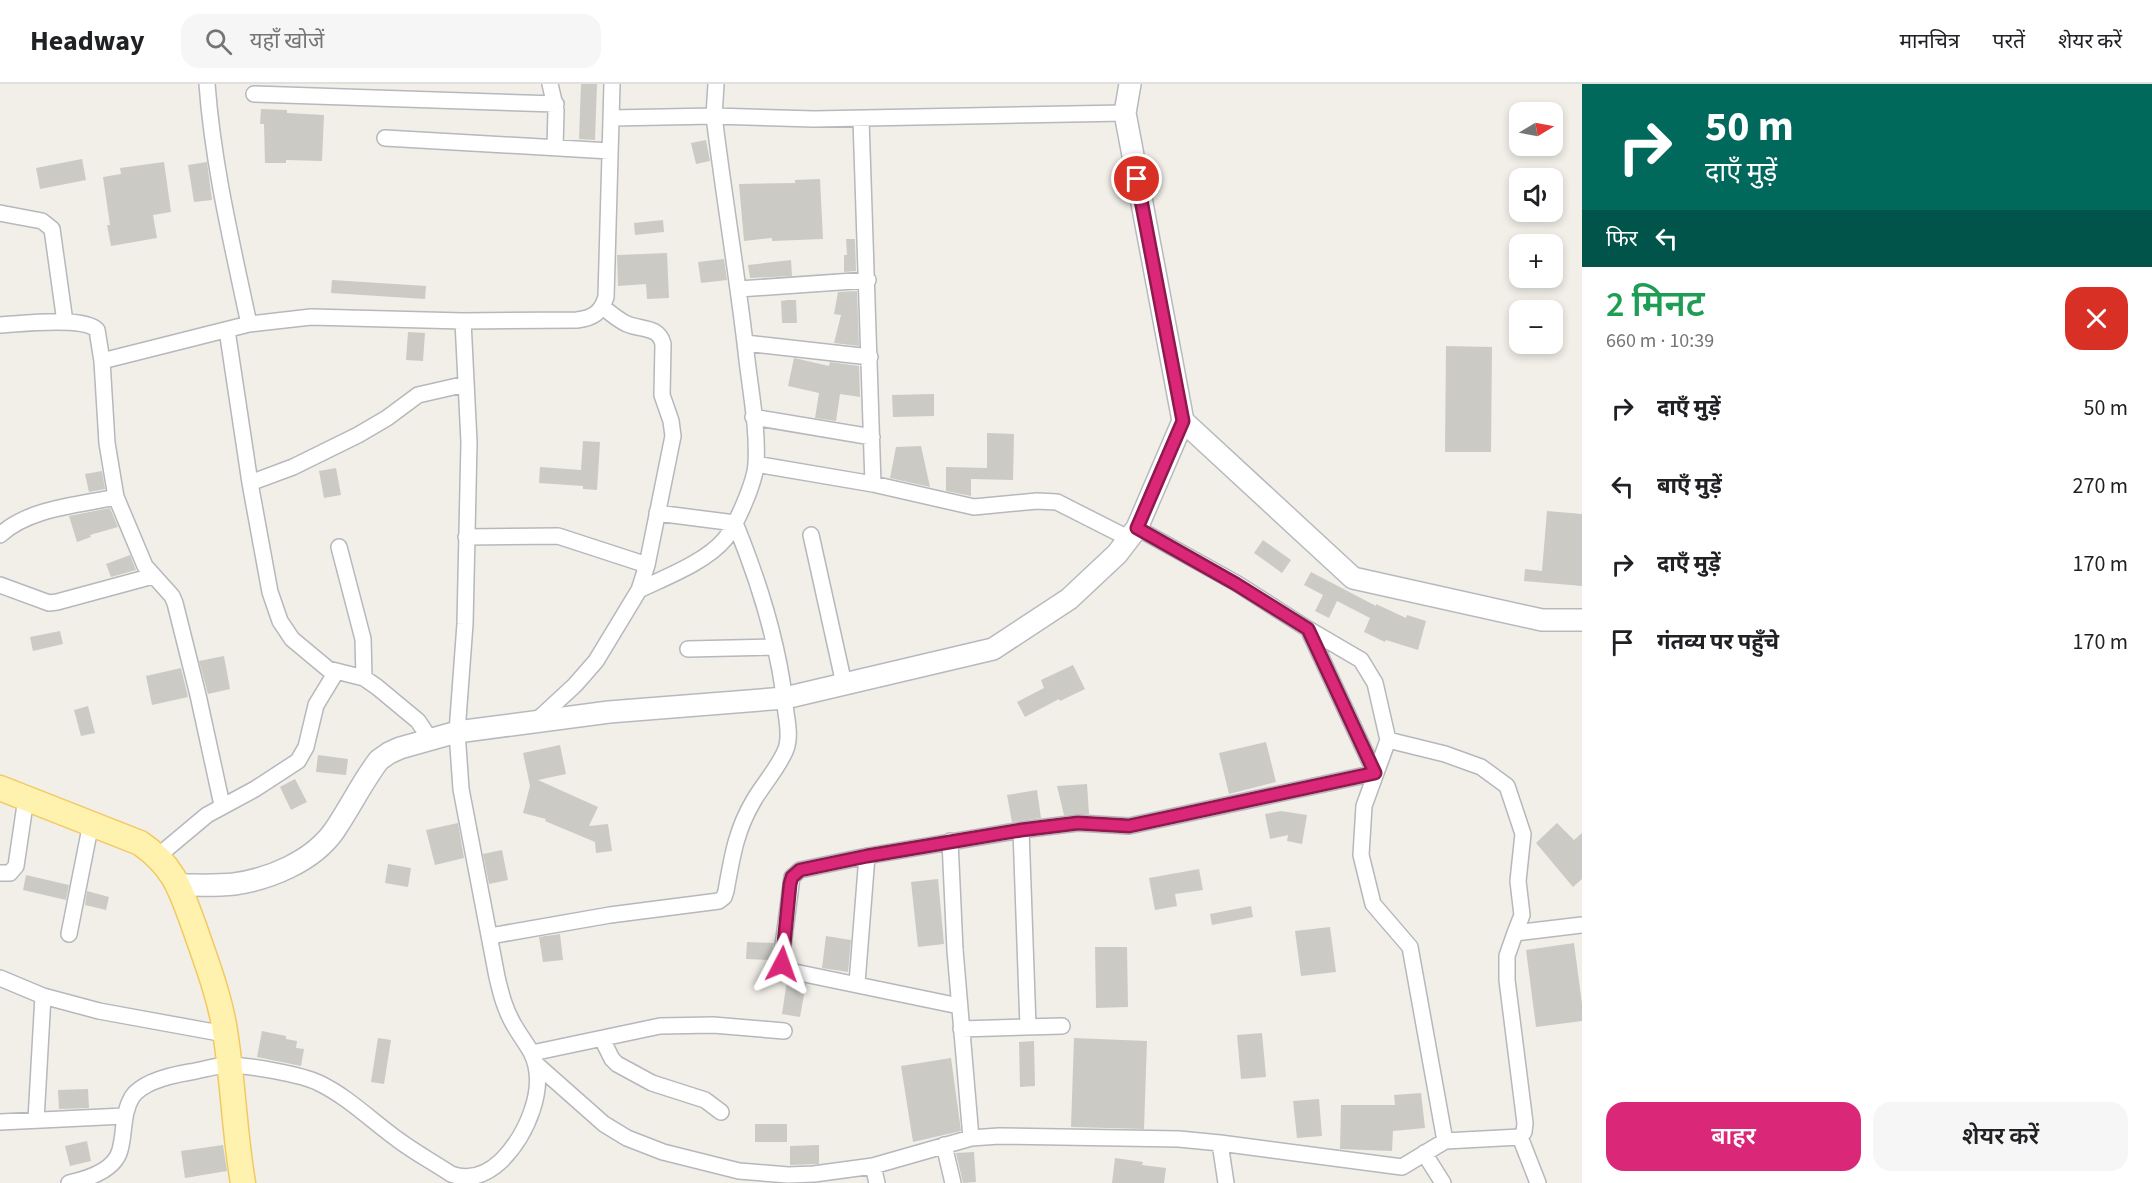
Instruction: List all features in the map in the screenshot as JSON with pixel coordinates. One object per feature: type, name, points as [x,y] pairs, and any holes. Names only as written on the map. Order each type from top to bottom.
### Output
[{"type":"main road","points":[[178,885],[215,885],[253,880],[308,857],[322,847],[334,831],[379,760],[394,750],[457,732],[609,712],[785,698],[993,649],[1069,599],[1117,555],[1133,533],[1183,421],[1125,113],[1130,84]]},
{"type":"main road","points":[[1183,421],[1353,578],[1542,620],[1582,620]]},
{"type":"main road","points":[[0,788],[140,843],[158,856],[178,885],[215,987],[225,1029],[242,1183]]},
{"type":"street","points":[[207,84],[221,192],[249,324]]},
{"type":"street","points":[[550,84],[556,104],[555,148]]},
{"type":"street","points":[[102,361],[249,324],[311,317],[463,321],[591,318],[603,307],[606,297],[612,84]]},
{"type":"street","points":[[639,590],[678,572],[715,550],[735,523],[755,472],[753,417],[739,290],[714,116],[716,84]]},
{"type":"street","points":[[254,94],[359,91],[556,104]]},
{"type":"street","points":[[612,118],[714,116],[861,119],[1125,113]]},
{"type":"street","points":[[861,119],[873,484]]},
{"type":"street","points":[[385,138],[610,151]]},
{"type":"street","points":[[0,213],[42,221],[52,229],[65,322]]},
{"type":"street","points":[[739,290],[868,280]]},
{"type":"street","points":[[535,722],[596,661],[639,590],[647,566],[673,436],[671,421],[662,395],[663,344],[661,337],[654,331],[624,322],[603,307]]},
{"type":"street","points":[[463,321],[469,442],[465,624],[457,732],[464,809],[496,978],[504,1004],[533,1058],[604,1124],[627,1138],[663,1152],[739,1171],[788,1175],[873,1166],[970,1138],[1011,1136],[1179,1139],[1402,1167],[1445,1141],[1520,1137],[1524,1132],[1525,1124],[1507,980],[1507,956],[1522,915],[1518,881],[1523,834],[1507,786],[1481,766],[1445,754],[1388,740]]},
{"type":"street","points":[[0,325],[86,323],[92,326],[99,337],[107,443],[116,497],[139,553],[153,576],[172,596],[175,603],[222,805]]},
{"type":"street","points":[[227,330],[250,483],[270,592],[280,621],[292,639],[328,669],[364,678],[418,721],[430,739]]},
{"type":"street","points":[[745,343],[870,357]]},
{"type":"street","points":[[250,483],[293,467],[358,435],[387,418],[418,394],[466,384]]},
{"type":"street","points":[[753,417],[872,437]]},
{"type":"street","points":[[756,464],[873,484],[974,507],[1036,501],[1058,502],[1133,533],[1236,584],[1361,660],[1375,683],[1388,740],[1364,806],[1361,855],[1373,904],[1410,947],[1445,1141]]},
{"type":"street","points":[[0,535],[40,513],[116,497]]},
{"type":"street","points":[[657,513],[735,523]]},
{"type":"street","points":[[489,936],[610,915],[719,901],[724,897],[738,829],[787,748],[788,732],[785,698],[775,647],[757,578],[735,523]]},
{"type":"street","points":[[811,535],[844,684]]},
{"type":"street","points":[[466,537],[558,536],[647,566]]},
{"type":"street","points":[[339,548],[363,639],[364,678]]},
{"type":"street","points":[[0,585],[49,603],[153,576]]},
{"type":"street","points":[[1308,629],[1375,773]]},
{"type":"street","points":[[688,648],[775,647]]},
{"type":"street","points":[[158,856],[207,815],[264,784],[290,768],[303,756],[316,705],[336,672]]},
{"type":"street","points":[[959,1006],[857,983],[789,972],[783,967],[782,961],[792,877],[800,870],[867,856],[1021,830],[1078,823],[1129,826],[1375,773]]},
{"type":"street","points":[[0,873],[10,873],[16,866],[26,798]]},
{"type":"street","points":[[69,934],[91,823]]},
{"type":"street","points":[[1021,830],[1028,1027]]},
{"type":"street","points":[[950,841],[959,1006],[970,1138]]},
{"type":"street","points":[[857,983],[867,856]]},
{"type":"street","points":[[1515,933],[1582,925]]},
{"type":"street","points":[[0,978],[43,996],[99,1011],[225,1029]]},
{"type":"street","points":[[36,1120],[43,996]]},
{"type":"street","points":[[533,1058],[660,1026],[696,1025],[784,1031]]},
{"type":"street","points":[[962,1029],[1062,1026]]},
{"type":"street","points":[[602,1039],[617,1064],[652,1083],[705,1100],[721,1112]]},
{"type":"street","points":[[69,1183],[95,1174],[111,1165],[120,1150],[124,1116],[132,1098],[146,1086],[179,1074],[229,1065],[292,1074],[320,1084],[336,1092],[398,1140],[451,1174],[461,1180],[470,1178],[488,1171],[513,1148],[530,1117],[537,1083],[533,1058]]},
{"type":"street","points":[[0,1122],[124,1116]]},
{"type":"street","points":[[1520,1137],[1538,1183]]},
{"type":"street","points":[[1220,1143],[1226,1183]]},
{"type":"street","points":[[944,1145],[953,1183]]},
{"type":"street","points":[[1424,1153],[1443,1183]]},
{"type":"street","points":[[873,1166],[877,1183]]},
{"type":"building","points":[[581,84],[597,84],[595,140],[579,139]]},
{"type":"building","points":[[261,109],[324,115],[322,161],[286,160],[286,163],[265,163],[264,124],[260,124]]},
{"type":"building","points":[[706,140],[710,161],[696,164],[691,143]]},
{"type":"building","points":[[82,159],[86,180],[40,189],[36,168]]},
{"type":"building","points":[[164,162],[171,212],[153,215],[157,238],[111,246],[103,177],[121,174],[120,168]]},
{"type":"building","points":[[207,162],[212,200],[194,202],[188,165]]},
{"type":"building","points":[[820,179],[823,239],[772,241],[772,238],[744,241],[739,184],[795,183],[795,180]]},
{"type":"building","points":[[663,220],[664,232],[635,235],[634,223]]},
{"type":"building","points":[[846,239],[855,239],[856,271],[844,272],[844,255],[847,255]]},
{"type":"building","points":[[667,253],[669,298],[647,299],[646,284],[618,286],[617,255]]},
{"type":"building","points":[[724,259],[727,280],[701,283],[698,262]]},
{"type":"building","points":[[791,260],[792,276],[750,278],[748,265]]},
{"type":"building","points":[[332,280],[426,286],[425,299],[331,293]]},
{"type":"building","points":[[857,291],[859,346],[834,343],[841,315],[834,314],[838,292]]},
{"type":"building","points":[[796,300],[797,323],[782,323],[781,301]]},
{"type":"building","points":[[408,332],[425,333],[423,361],[406,360]]},
{"type":"building","points":[[1446,346],[1492,347],[1491,452],[1445,452]]},
{"type":"building","points":[[794,358],[829,366],[830,362],[859,366],[860,397],[840,394],[836,421],[815,418],[819,393],[788,386]]},
{"type":"building","points":[[934,394],[934,416],[893,417],[892,395]]},
{"type":"building","points":[[987,433],[1014,434],[1013,480],[971,479],[971,496],[946,491],[946,467],[987,468]]},
{"type":"building","points":[[583,441],[600,442],[597,490],[583,489],[583,486],[539,483],[540,467],[581,470]]},
{"type":"building","points":[[921,446],[930,487],[890,478],[896,447]]},
{"type":"building","points":[[336,468],[341,495],[324,498],[319,471]]},
{"type":"building","points":[[102,471],[105,489],[89,492],[85,474]]},
{"type":"building","points":[[110,508],[118,527],[90,535],[91,537],[77,542],[69,516]]},
{"type":"building","points":[[1547,511],[1582,514],[1582,586],[1524,581],[1525,569],[1542,571]]},
{"type":"building","points":[[1263,540],[1291,560],[1282,573],[1254,553]]},
{"type":"building","points":[[130,555],[136,570],[111,577],[106,564]]},
{"type":"building","points":[[1311,572],[1376,606],[1376,604],[1406,618],[1407,615],[1426,621],[1418,650],[1386,640],[1385,642],[1364,632],[1370,618],[1337,601],[1329,618],[1315,611],[1323,595],[1304,585]]},
{"type":"building","points":[[60,631],[63,644],[33,651],[30,637]]},
{"type":"building","points":[[224,656],[230,689],[208,694],[199,661]]},
{"type":"building","points":[[1073,665],[1085,689],[1060,701],[1059,699],[1025,717],[1017,702],[1044,688],[1041,680]]},
{"type":"building","points":[[181,668],[188,697],[152,705],[146,676]]},
{"type":"building","points":[[88,706],[95,733],[81,736],[74,710]]},
{"type":"building","points":[[1266,742],[1276,782],[1229,794],[1219,753]]},
{"type":"building","points":[[560,745],[566,774],[538,780],[598,807],[589,826],[608,824],[612,851],[596,853],[595,842],[545,821],[546,819],[523,813],[530,786],[523,753]]},
{"type":"building","points":[[318,755],[348,759],[346,775],[316,772]]},
{"type":"building","points":[[295,779],[307,802],[291,810],[280,787]]},
{"type":"building","points":[[1087,784],[1089,814],[1064,815],[1057,786]]},
{"type":"building","points":[[1037,790],[1041,818],[1012,822],[1007,795]]},
{"type":"building","points":[[1281,811],[1307,815],[1302,844],[1287,841],[1288,835],[1270,839],[1265,814]]},
{"type":"building","points":[[458,823],[464,858],[435,865],[426,830]]},
{"type":"building","points":[[1557,823],[1574,840],[1582,833],[1582,879],[1573,887],[1536,843]]},
{"type":"building","points":[[502,850],[508,880],[489,884],[483,854]]},
{"type":"building","points":[[388,864],[411,868],[408,887],[385,883]]},
{"type":"building","points":[[1199,869],[1203,890],[1175,894],[1177,906],[1155,910],[1149,878]]},
{"type":"building","points":[[26,875],[69,885],[66,900],[23,890]]},
{"type":"building","points":[[938,879],[944,944],[918,947],[911,882]]},
{"type":"building","points":[[87,891],[109,897],[106,910],[85,905]]},
{"type":"building","points":[[1251,906],[1253,917],[1212,925],[1210,914]]},
{"type":"building","points":[[1330,927],[1336,972],[1301,976],[1295,931]]},
{"type":"building","points":[[560,934],[563,960],[543,962],[539,937]]},
{"type":"building","points":[[826,936],[851,940],[848,972],[822,968]]},
{"type":"building","points":[[747,942],[774,943],[771,960],[746,959]]},
{"type":"building","points":[[1574,943],[1582,1021],[1536,1027],[1526,950]]},
{"type":"building","points":[[1095,947],[1127,947],[1128,1007],[1096,1008]]},
{"type":"building","points":[[787,980],[806,984],[800,1017],[782,1014]]},
{"type":"building","points":[[262,1031],[297,1041],[296,1048],[304,1049],[301,1066],[257,1057]]},
{"type":"building","points":[[1262,1033],[1266,1077],[1241,1079],[1237,1035]]},
{"type":"building","points":[[378,1038],[391,1040],[384,1084],[371,1082]]},
{"type":"building","points":[[1074,1038],[1147,1041],[1144,1129],[1071,1127]]},
{"type":"building","points":[[1034,1041],[1035,1086],[1020,1087],[1019,1042]]},
{"type":"building","points":[[951,1058],[961,1131],[913,1142],[901,1066]]},
{"type":"building","points":[[88,1089],[89,1108],[59,1109],[58,1090]]},
{"type":"building","points":[[1421,1093],[1425,1128],[1393,1131],[1392,1151],[1340,1149],[1341,1105],[1395,1105],[1394,1095]]},
{"type":"building","points":[[1319,1099],[1322,1136],[1297,1138],[1293,1101]]},
{"type":"building","points":[[755,1124],[787,1124],[787,1142],[755,1142]]},
{"type":"building","points":[[87,1141],[91,1161],[70,1166],[65,1146]]},
{"type":"building","points":[[223,1145],[227,1171],[185,1178],[181,1151]]},
{"type":"building","points":[[819,1145],[819,1164],[790,1165],[790,1146]]},
{"type":"building","points":[[974,1152],[976,1182],[963,1183],[956,1153]]},
{"type":"building","points":[[1115,1158],[1166,1168],[1164,1183],[1112,1183]]},
{"type":"route","points":[[782,964],[790,884],[792,877],[800,870],[867,856],[1021,830],[1078,823],[1129,826],[1375,773],[1308,629],[1236,584],[1137,528],[1183,421],[1137,179]]}]
